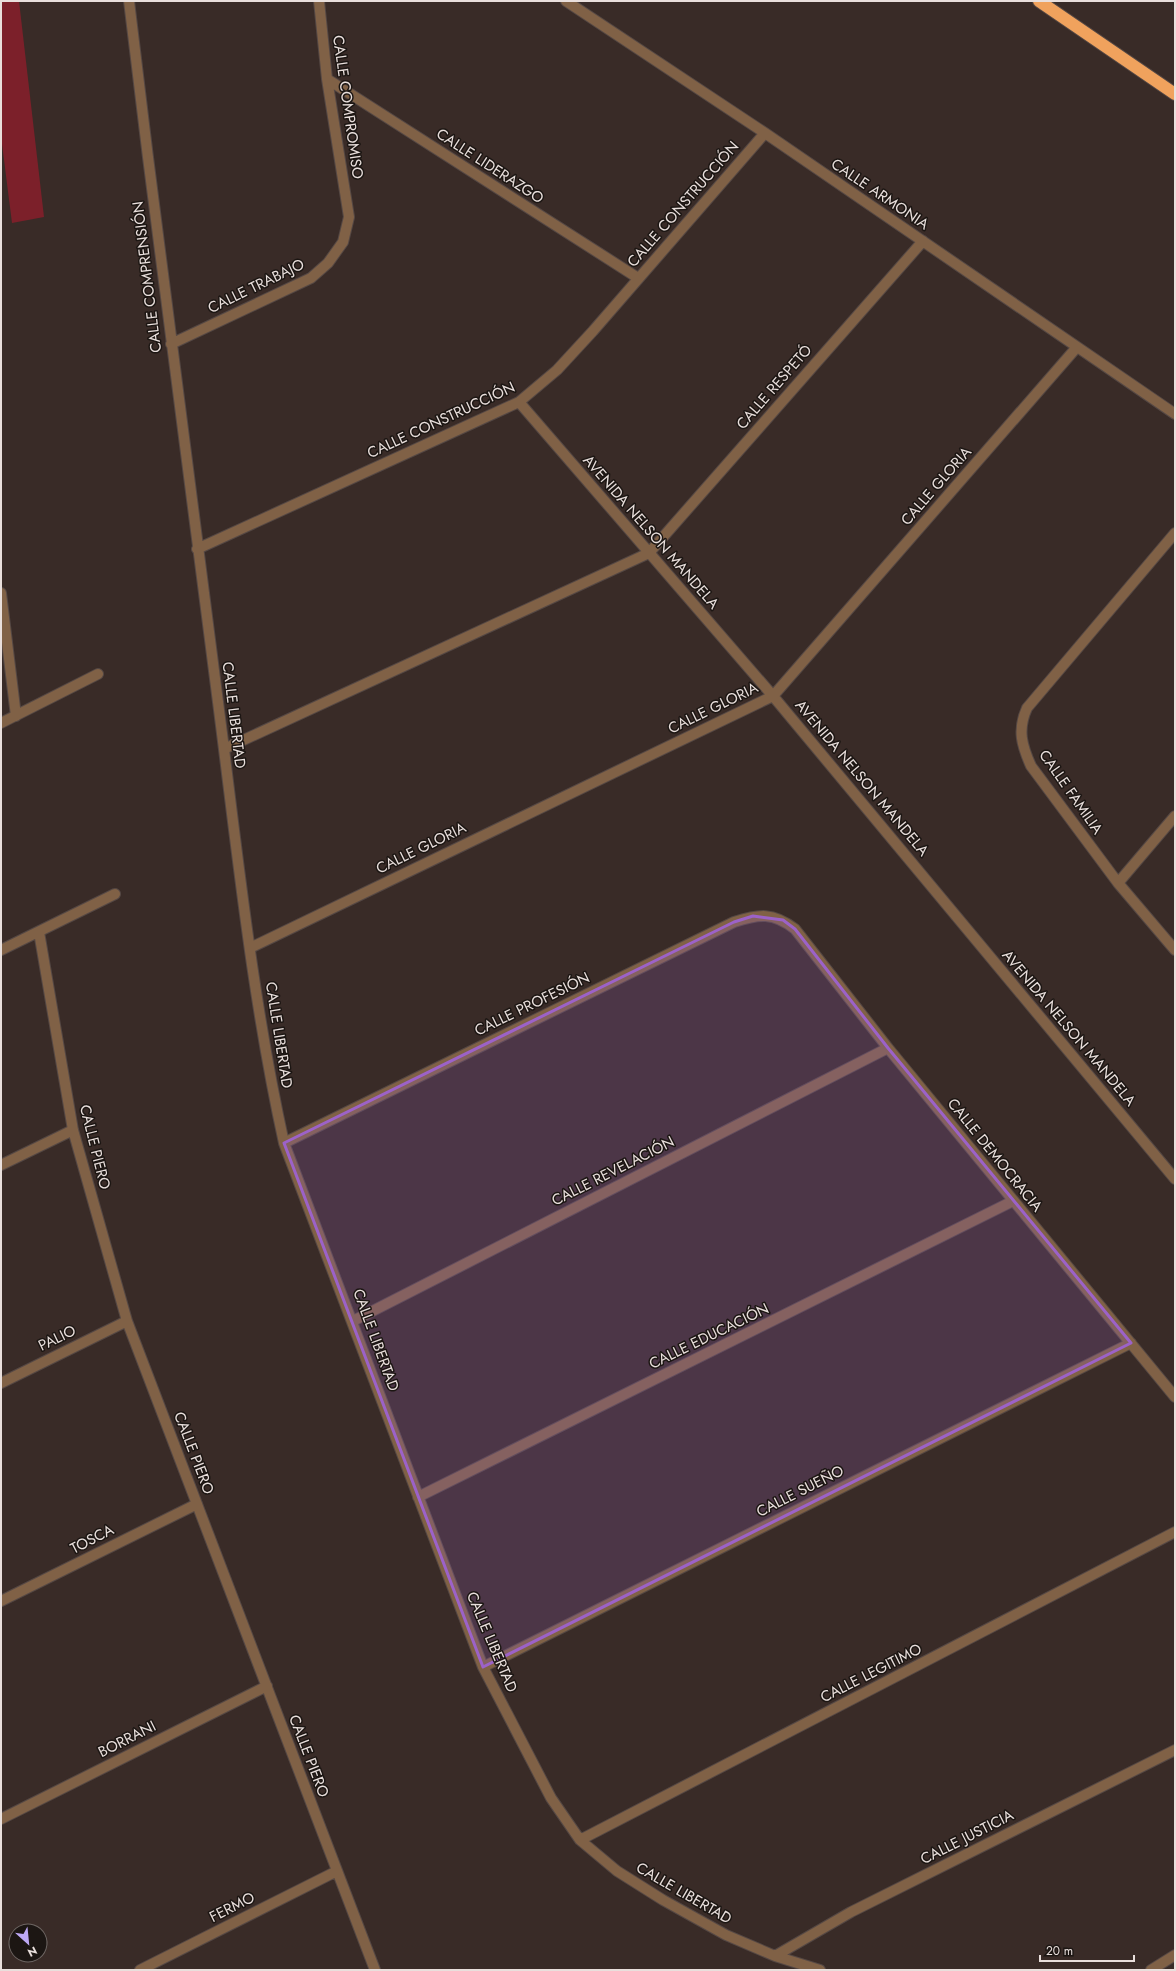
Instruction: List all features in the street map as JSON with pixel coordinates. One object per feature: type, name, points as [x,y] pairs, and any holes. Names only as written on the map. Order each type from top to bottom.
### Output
[{"type":"highway","points":[[1039,1],[1175,94]]},
{"type":"street","name":"CALLE COMPRENSIÓN","points":[[129,1],[197,549]]},
{"type":"street","name":"CALLE COMPROMISO","points":[[320,1],[327,78],[349,216]]},
{"type":"street","name":"CALLE ARMONIA","points":[[566,1],[765,133],[1175,414]]},
{"type":"street","name":"CALLE LIDERAZGO","points":[[327,78],[638,278]]},
{"type":"street","name":"CALLE CONSTRUCCIÓN","points":[[197,549],[519,402],[556,370],[765,133]]},
{"type":"street","name":"CALLE TRABAJO","points":[[171,344],[310,278],[328,263],[343,242],[349,216]]},
{"type":"street","name":"CALLE RESPETÓ","points":[[648,553],[923,241]]},
{"type":"street","name":"CALLE GLORIA","points":[[250,948],[773,696],[1077,346]]},
{"type":"street","name":"AVENIDA NELSON MANDELA","points":[[519,402],[773,696],[1175,1179]]},
{"type":"street","name":"CALLE FAMILIA","points":[[1175,533],[1027,708],[1022,719],[1020,734],[1022,748],[1031,766],[1118,883],[1175,950]]},
{"type":"street","name":"CALLE LIBERTAD","points":[[197,549],[250,948],[274,1098],[284,1143],[353,1321],[418,1498],[483,1667],[551,1798],[580,1840],[617,1871],[663,1900],[726,1935],[775,1956],[820,1970]]},
{"type":"street","points":[[224,748],[648,553]]},
{"type":"street","points":[[1,593],[16,716]]},
{"type":"street","points":[[1,723],[98,674]]},
{"type":"street","points":[[1118,883],[1175,816]]},
{"type":"street","points":[[1,950],[115,894]]},
{"type":"street","name":"CALLE PROFESIÓN","points":[[284,1143],[734,922],[753,916],[768,915],[783,920],[795,929]]},
{"type":"street","name":"CALLE DEMOCRACIA","points":[[795,929],[888,1048],[1175,1397]]},
{"type":"street","name":"CALLE PIERO","points":[[39,932],[73,1130],[127,1321],[375,1970]]},
{"type":"street","name":"CALLE REVELACIÓN","points":[[353,1321],[888,1048]]},
{"type":"street","points":[[1,1165],[73,1130]]},
{"type":"street","name":"CALLE EDUCACIÓN","points":[[418,1498],[1013,1201]]},
{"type":"street","name":"PALIO","points":[[1,1383],[127,1321]]},
{"type":"street","name":"CALLE SUEÑO","points":[[483,1667],[1131,1343]]},
{"type":"street","name":"TOSCA","points":[[1,1601],[197,1504]]},
{"type":"street","name":"CALLE LEGITIMO","points":[[580,1840],[1175,1532]]},
{"type":"street","name":"BORRANI","points":[[1,1819],[267,1686]]},
{"type":"street","name":"CALLE JUSTICIA","points":[[775,1956],[851,1912],[1175,1750]]},
{"type":"street","name":"FERMO","points":[[140,1970],[337,1871]]},
{"type":"street","points":[[1151,1970],[1175,1955]]},
{"type":"highlighted area","points":[[753,916],[783,920],[795,929],[888,1048],[1131,1343],[483,1667],[284,1143],[734,922]]},
{"type":"building","points":[[1,1],[19,1],[44,217],[12,223],[1,136]]}]
